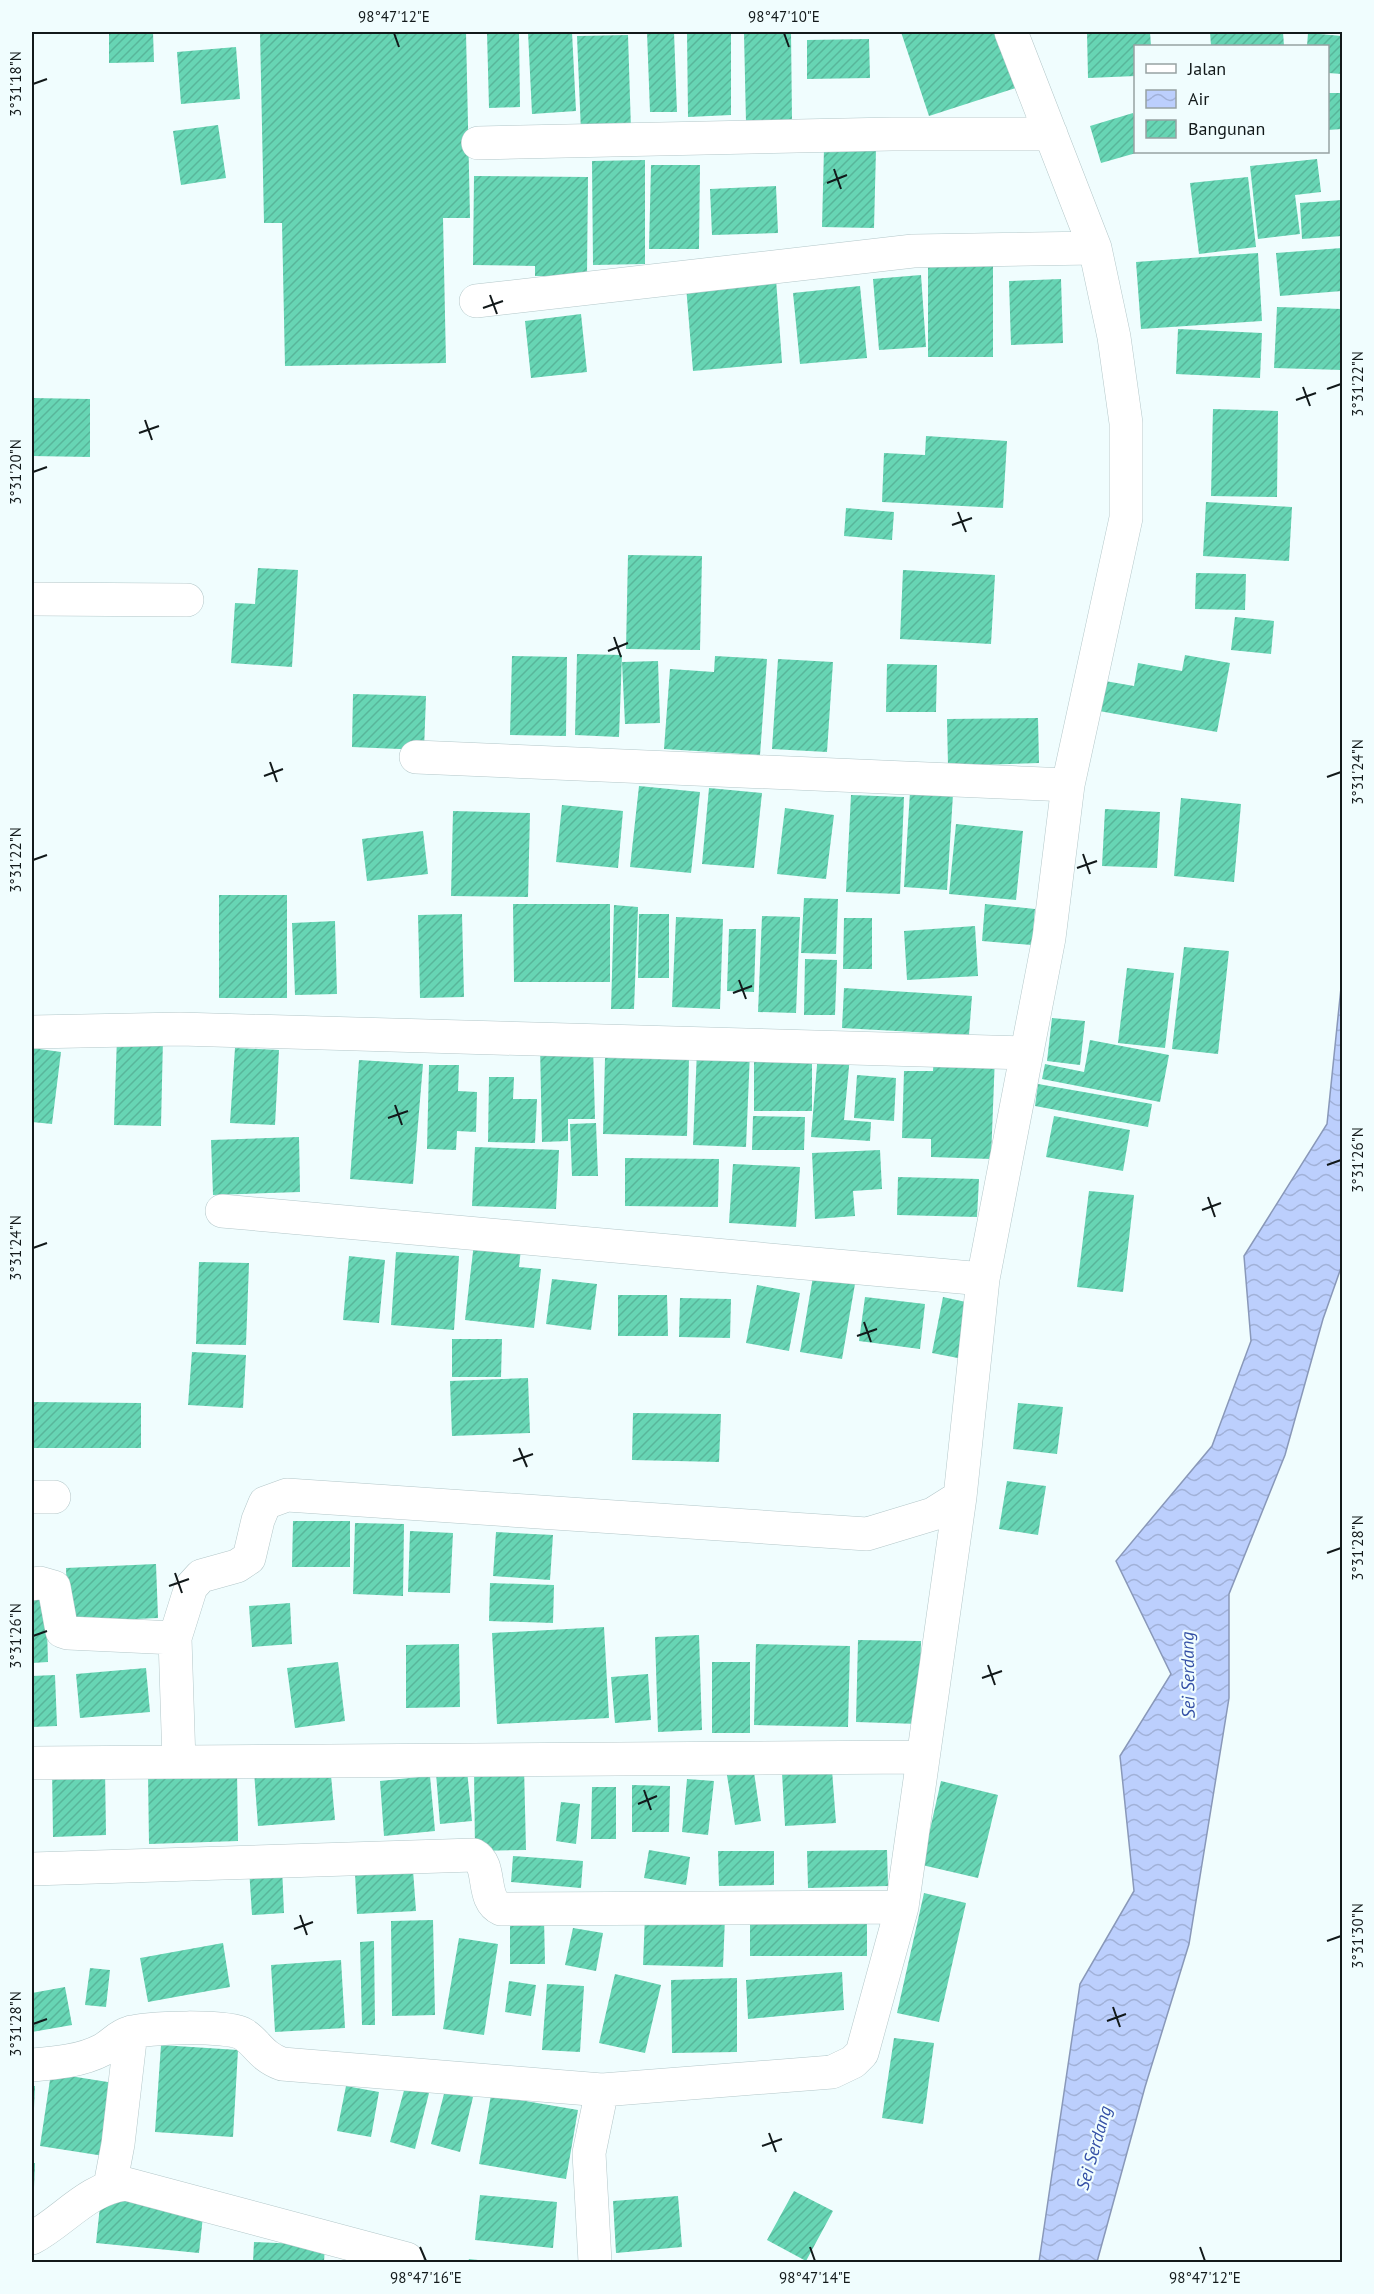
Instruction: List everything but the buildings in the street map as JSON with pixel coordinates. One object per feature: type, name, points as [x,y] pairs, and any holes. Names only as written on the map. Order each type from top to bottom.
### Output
[{"type":"street","points":[[32,2065],[65,2063],[103,2050],[119,2037],[131,2032],[196,2028],[225,2029],[243,2034],[266,2057],[282,2064],[602,2090],[832,2072],[853,2062],[862,2053],[902,1907],[960,1497],[983,1279],[1049,938],[1068,785],[1126,518],[1126,423],[1114,337],[1095,248],[1011,32]]},
{"type":"street","points":[[478,143],[892,134],[1051,134]]},
{"type":"street","points":[[476,301],[914,251],[1095,248]]},
{"type":"street","points":[[32,599],[187,600]]},
{"type":"street","points":[[416,758],[1068,785]]},
{"type":"street","points":[[32,1032],[180,1029],[1025,1053]]},
{"type":"street","points":[[222,1211],[983,1279]]},
{"type":"street","points":[[179,1762],[175,1638],[191,1587],[201,1576],[237,1566],[249,1558],[258,1520],[265,1503],[287,1495],[867,1534],[933,1514],[960,1497]]},
{"type":"street","points":[[32,1584],[40,1583],[54,1587],[62,1631],[175,1638]]},
{"type":"street","points":[[32,1763],[923,1757]]},
{"type":"street","points":[[32,1869],[474,1855],[480,1861],[491,1901],[501,1909],[902,1907]]},
{"type":"street","points":[[110,2186],[118,2144],[131,2032]]},
{"type":"street","points":[[595,2262],[589,2153],[602,2090]]},
{"type":"street","points":[[32,2238],[94,2194],[110,2186],[126,2184],[407,2259]]},
{"type":"water","name":"Sei Serdang","points":[[1342,978],[1342,1265],[1323,1319],[1285,1455],[1229,1594],[1229,1698],[1189,1944],[1145,2087],[1097,2262],[1039,2262],[1080,1984],[1134,1891],[1120,1756],[1171,1674],[1116,1561],[1212,1446],[1251,1341],[1244,1256],[1327,1124]]}]
